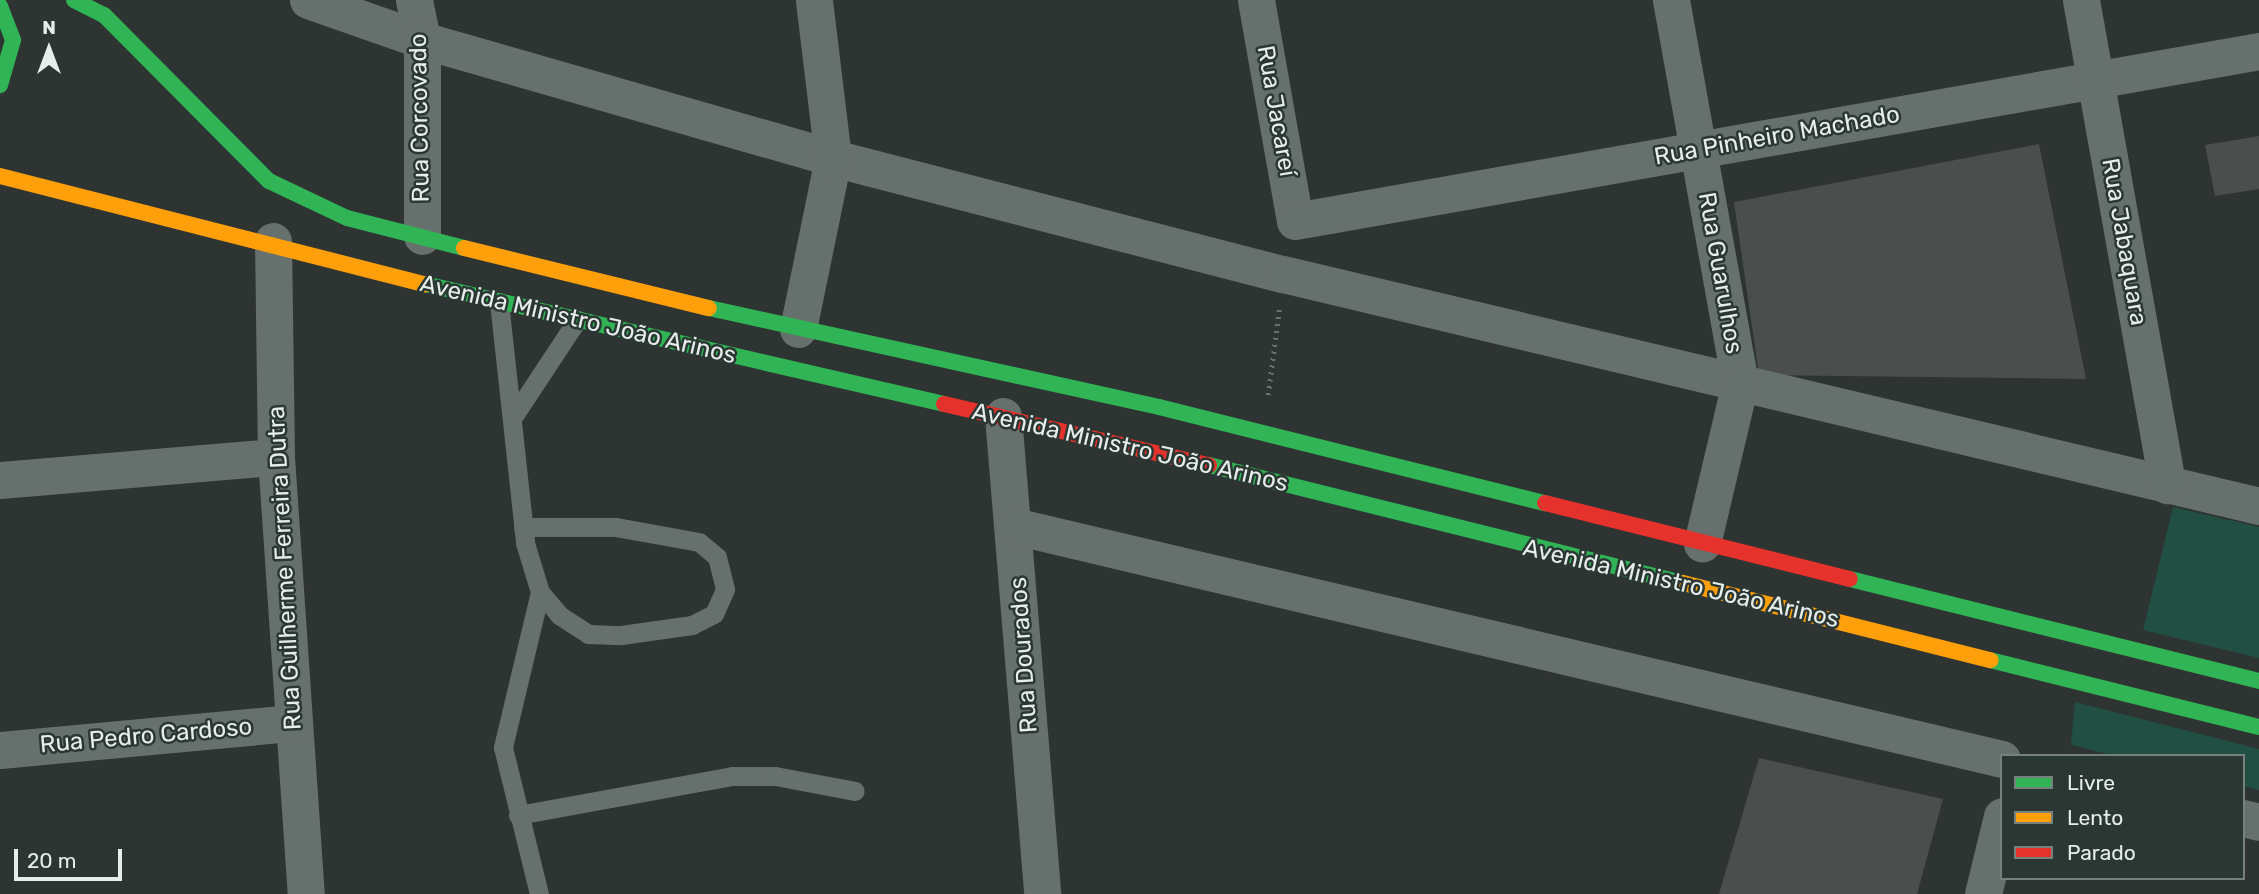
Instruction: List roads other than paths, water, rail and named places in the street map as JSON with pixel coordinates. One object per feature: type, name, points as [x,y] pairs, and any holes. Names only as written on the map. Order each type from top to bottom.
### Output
[{"type":"highway","name":"Avenida Ministro João Arinos","points":[[74,0],[104,15],[270,181],[309,205],[422,236],[798,328],[1263,434],[2259,681]]},
{"type":"highway","points":[[0,6],[13,40],[0,85]]},
{"type":"highway","name":"Avenida Ministro João Arinos","points":[[0,176],[273,241],[499,302],[1003,416],[2259,727]]},
{"type":"street","points":[[308,0],[422,40],[833,158],[1283,274],[2259,506]]},
{"type":"street","name":"Rua Corcovado","points":[[414,0],[422,40],[422,236]]},
{"type":"street","points":[[798,328],[833,158],[814,0]]},
{"type":"street","name":"Rua Jacareí","points":[[1256,0],[1295,221]]},
{"type":"street","name":"Rua Guarulhos","points":[[1671,0],[1740,383],[1702,544]]},
{"type":"street","name":"Rua Jabaquara","points":[[2081,0],[2167,485]]},
{"type":"street","name":"Rua Pinheiro Machado","points":[[1295,221],[2259,51]]},
{"type":"street","name":"Rua Guilherme Ferreira Dutra","points":[[273,241],[276,457],[306,894]]},
{"type":"street","name":"Rua Dourados","points":[[1003,416],[1042,894]]},
{"type":"street","points":[[0,480],[276,457]]},
{"type":"street","points":[[1014,526],[2000,760]]},
{"type":"street","name":"Rua Pedro Cardoso","points":[[0,750],[293,723]]},
{"type":"street","points":[[1983,894],[2000,824]]},
{"type":"lane","points":[[499,302],[515,414],[523,527],[540,592],[559,615],[588,634],[621,635],[692,625],[714,614],[725,589],[717,557],[699,542],[616,527],[523,527]]},
{"type":"lane","points":[[515,414],[577,320]]},
{"type":"lane","points":[[539,894],[503,747],[540,592]]},
{"type":"lane","points":[[518,815],[732,776],[775,776],[855,791]]}]
